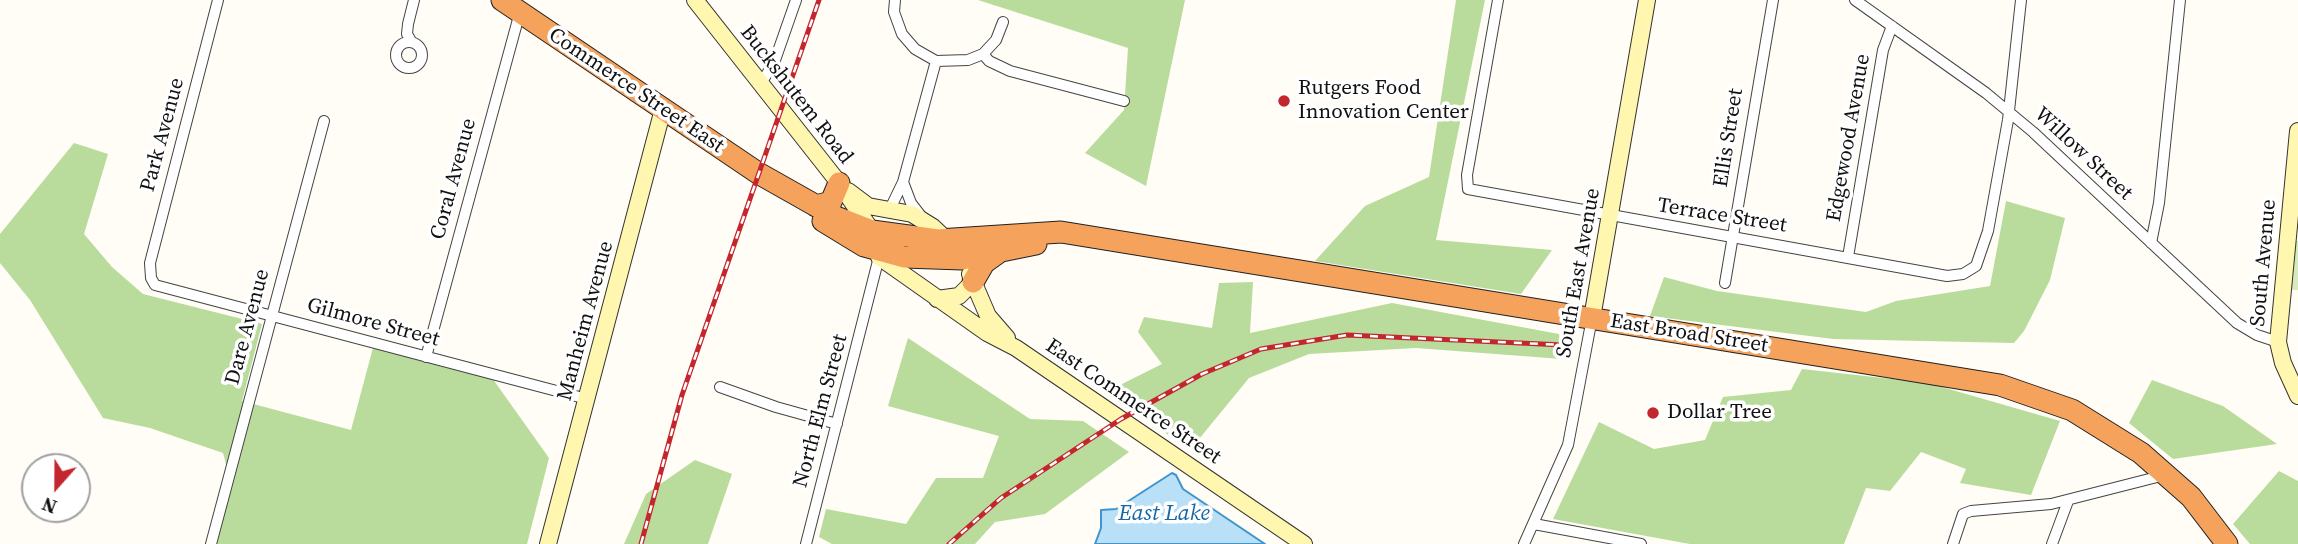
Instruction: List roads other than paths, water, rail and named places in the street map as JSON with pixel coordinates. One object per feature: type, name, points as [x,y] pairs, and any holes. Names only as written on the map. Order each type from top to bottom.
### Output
[{"type":"highway","name":"Commerce Street East","points":[[502,0],[771,181],[833,229],[876,246]]},
{"type":"highway","name":"Commerce Street East","points":[[771,181],[816,206],[876,246]]},
{"type":"highway","points":[[816,206],[831,202],[839,183]]},
{"type":"highway","name":"East Broad Street","points":[[876,246],[904,257],[962,259],[1061,232],[2000,385],[2049,401],[2091,420],[2141,453],[2191,497],[2227,544]]},
{"type":"highway","name":"East Broad Street","points":[[876,246],[924,240],[940,233],[1006,246]]},
{"type":"highway","points":[[972,282],[984,263],[1006,246]]},
{"type":"street","name":"Park Avenue","points":[[152,280],[150,263],[218,0]]},
{"type":"street","points":[[411,41],[407,34],[414,0]]},
{"type":"street","name":"Buckshutem Road","points":[[695,0],[839,183]]},
{"type":"street","points":[[761,83],[774,63],[796,0]]},
{"type":"street","points":[[895,0],[894,12],[902,34],[915,50],[936,61],[958,62],[983,54],[996,40],[1003,22]]},
{"type":"street","name":"Terrace Street","points":[[1499,0],[1467,175],[1468,189],[1609,217],[1848,257],[1937,275],[1956,276],[1970,271],[1980,259],[1988,231],[2008,112]]},
{"type":"street","name":"South East Avenue","points":[[1524,544],[1568,445],[1647,0]]},
{"type":"street","name":"Ellis Street","points":[[1725,283],[1773,0]]},
{"type":"street","name":"Willow Street","points":[[1855,0],[2008,112],[2237,323],[2257,335],[2278,342]]},
{"type":"street","points":[[2008,112],[2021,0]]},
{"type":"street","points":[[2151,243],[2159,203],[2180,0]]},
{"type":"street","name":"Coral Avenue","points":[[426,357],[520,12]]},
{"type":"street","name":"Edgewood Avenue","points":[[1848,257],[1883,50],[1892,26]]},
{"type":"street","points":[[983,54],[989,61],[1010,71],[1124,101]]},
{"type":"street","points":[[876,246],[888,211],[903,182],[936,61]]},
{"type":"street","name":"Manheim Avenue","points":[[548,544],[663,109]]},
{"type":"street","name":"Dare Avenue","points":[[211,544],[324,121]]},
{"type":"street","name":"South Avenue","points":[[2298,131],[2292,242],[2278,342],[2283,363],[2298,396]]},
{"type":"street","points":[[903,182],[914,208],[962,259],[988,316],[1016,348]]},
{"type":"street","points":[[839,183],[863,204],[912,215],[940,233]]},
{"type":"street","points":[[839,183],[876,246]]},
{"type":"street","name":"Commerce Street East","points":[[876,246],[897,270],[937,299]]},
{"type":"street","name":"North Elm Street","points":[[806,544],[874,287],[876,246]]},
{"type":"street","points":[[874,287],[884,275],[897,270]]},
{"type":"street","name":"Gilmore Street","points":[[152,280],[162,289],[587,399]]},
{"type":"street","points":[[937,299],[959,296],[972,282]]},
{"type":"street","name":"East Commerce Street","points":[[937,299],[987,333],[1016,348],[1304,544]]},
{"type":"street","points":[[720,387],[776,407],[837,424]]},
{"type":"street","points":[[1953,544],[1963,514],[1971,511],[2068,501],[2167,474]]},
{"type":"street","points":[[2052,544],[2068,501]]},
{"type":"street","points":[[1534,524],[1641,544]]},
{"type":"water","name":"East Lake","points":[[1172,473],[1176,475],[1183,489],[1265,544],[1095,544],[1101,528],[1101,510],[1116,509]]},
{"type":"railway","points":[[641,544],[682,395],[819,0]]},
{"type":"railway","points":[[949,544],[1001,498],[1121,419],[1202,374],[1261,349],[1347,335],[1563,345]]},
{"type":"place","name":"Rutgers Food Innovation Center","points":[[1284,101]]},
{"type":"place","name":"Dollar Tree","points":[[1653,413]]}]
